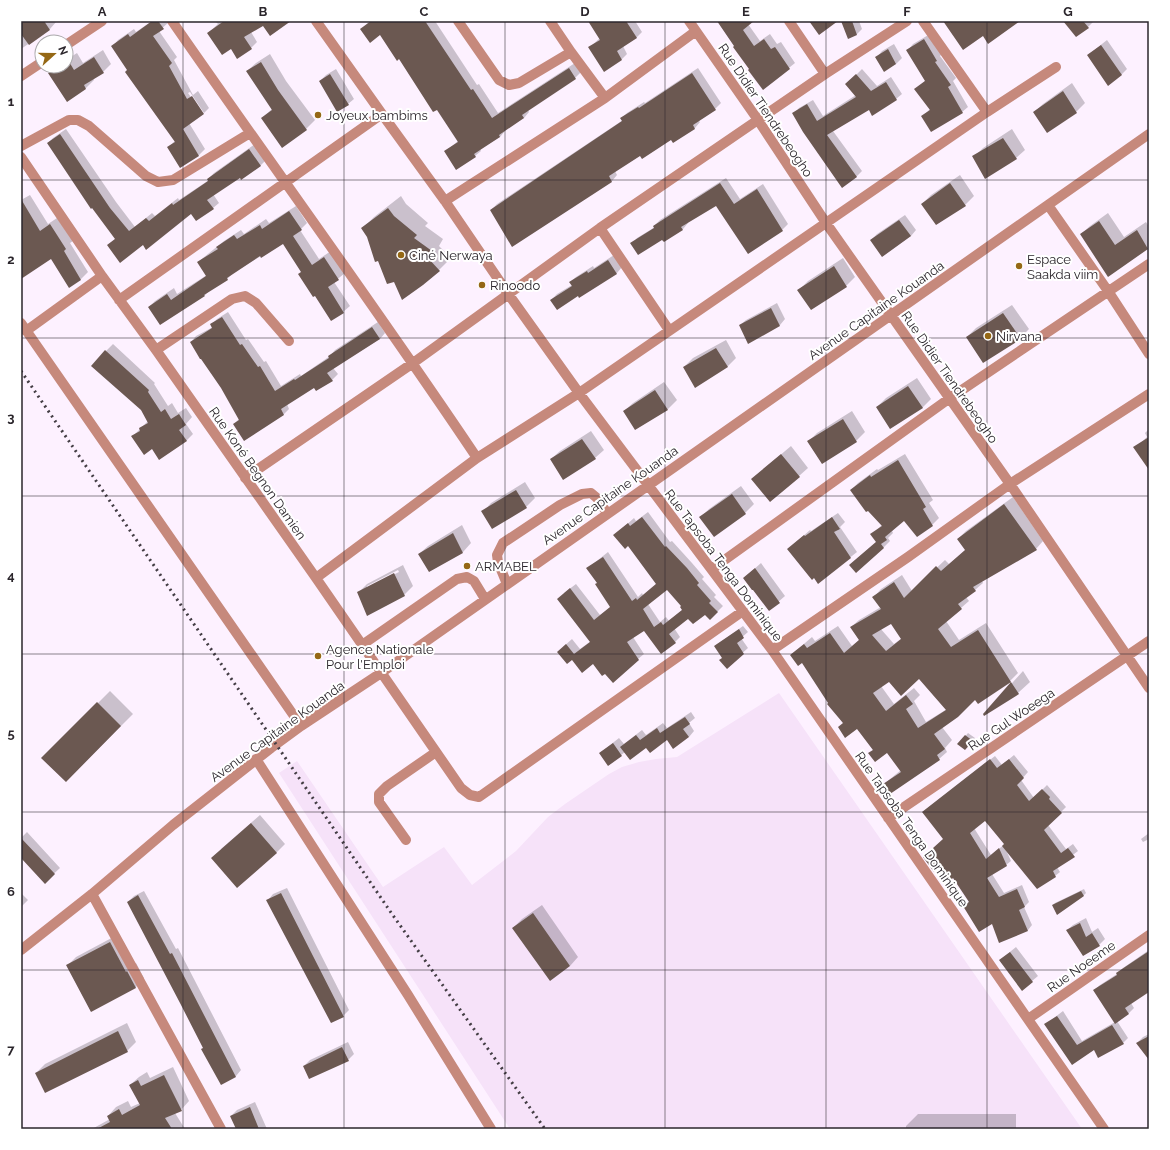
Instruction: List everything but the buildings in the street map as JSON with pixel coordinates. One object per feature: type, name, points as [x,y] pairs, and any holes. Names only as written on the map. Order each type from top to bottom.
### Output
[{"type":"street","points":[[74,40],[102,21]]},
{"type":"street","points":[[172,21],[413,363],[477,458]]},
{"type":"street","points":[[458,21],[499,80],[509,84],[519,83],[571,52]]},
{"type":"street","points":[[550,21],[605,98]]},
{"type":"street","name":"Rue Didier Tiendrebeogho","points":[[689,21],[758,120],[826,224],[1010,484],[1149,688]]},
{"type":"street","points":[[789,21],[825,74]]},
{"type":"street","points":[[245,478],[413,363],[600,228],[825,74],[907,21]]},
{"type":"street","points":[[923,21],[987,112]]},
{"type":"street","name":"Rue Tapsoba Tenga Dominique","points":[[321,23],[382,114],[579,392],[772,650],[1104,1129]]},
{"type":"street","points":[[445,201],[605,98],[696,31]]},
{"type":"street","points":[[21,76],[34,67]]},
{"type":"street","points":[[316,578],[477,458],[579,392],[826,224],[987,112],[1056,67]]},
{"type":"street","points":[[119,300],[382,114]]},
{"type":"street","points":[[21,146],[69,120],[78,120],[89,126],[146,176],[158,182],[173,180],[250,133]]},
{"type":"street","name":"Avenue Capitaine Kouanda","points":[[21,950],[92,894],[172,825],[256,759],[301,726],[381,673],[1149,134]]},
{"type":"street","name":"Rue Koné Begnon Damien","points":[[21,157],[102,276],[156,350],[316,578],[461,788],[470,795],[479,797],[743,611]]},
{"type":"street","points":[[1048,205],[1108,291],[1149,354]]},
{"type":"street","points":[[600,228],[669,330]]},
{"type":"street","points":[[712,569],[950,398],[1149,264]]},
{"type":"street","points":[[102,276],[24,327],[301,726]]},
{"type":"street","points":[[156,350],[232,299],[245,296],[256,303],[289,341]]},
{"type":"street","points":[[772,650],[908,558],[1010,484],[1149,394]]},
{"type":"street","points":[[507,584],[498,562],[497,555],[503,544],[560,505],[582,494],[590,493],[597,498],[607,513]]},
{"type":"street","points":[[362,645],[457,579],[467,577],[474,581],[485,599]]},
{"type":"street","name":"Rue Gul Woeega","points":[[888,818],[1149,641]]},
{"type":"street","points":[[406,840],[379,802],[379,794],[387,786],[436,752]]},
{"type":"street","points":[[256,759],[404,988],[491,1129]]},
{"type":"street","points":[[92,894],[221,1129]]},
{"type":"street","name":"Rue Noeeme","points":[[1028,1019],[1149,935]]},
{"type":"shaded area","points":[[779,693],[1082,1129],[510,1129],[279,773],[297,761],[383,887],[444,847],[472,885],[516,851],[548,817],[609,774],[622,767],[639,762],[677,757]]},
{"type":"railway","points":[[21,371],[392,914],[545,1129]]},
{"type":"place","name":"Joyeux bambims","points":[[318,115]]},
{"type":"place","name":"Ciné Nerwaya","points":[[401,255]]},
{"type":"place","name":"Espace Saakda viim","points":[[1019,266]]},
{"type":"place","name":"Rinoodo","points":[[482,285]]},
{"type":"place","name":"Nirvana","points":[[988,336]]},
{"type":"place","name":"ARMABEL","points":[[467,566]]},
{"type":"place","name":"Agence Nationale Pour l'Emploi","points":[[318,656]]}]
